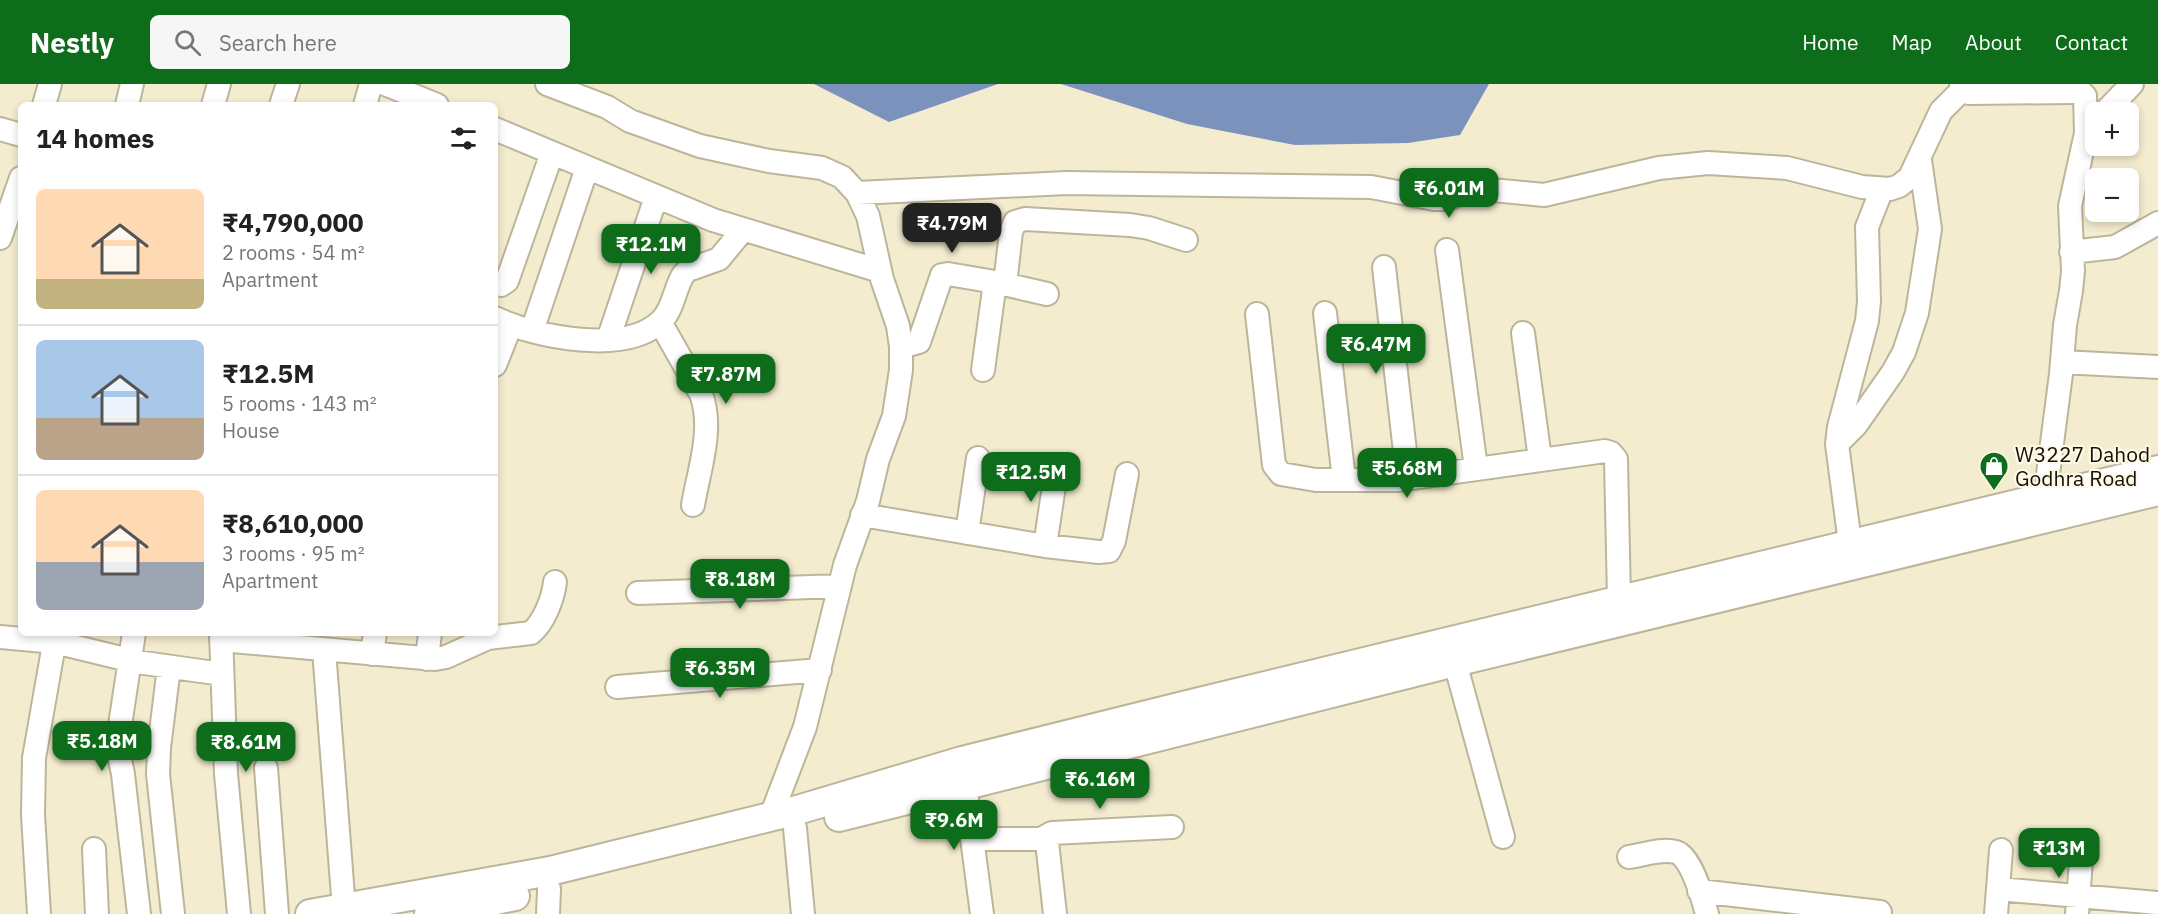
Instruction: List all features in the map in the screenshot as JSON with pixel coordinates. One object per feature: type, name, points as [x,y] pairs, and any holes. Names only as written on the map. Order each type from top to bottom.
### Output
[{"type":"main road","points":[[310,914],[550,871],[965,785],[1452,651],[1619,599],[2158,470]]},
{"type":"main road","points":[[442,913],[548,901],[962,761],[2158,491]]},
{"type":"street","points":[[45,102],[50,84]]},
{"type":"street","points":[[128,102],[132,84]]},
{"type":"street","points":[[214,102],[219,84]]},
{"type":"street","points":[[282,102],[288,84]]},
{"type":"street","points":[[366,102],[371,84]]},
{"type":"street","points":[[385,84],[430,102]]},
{"type":"street","points":[[547,84],[607,107],[630,121],[700,146],[769,161],[822,168],[842,177],[857,193],[868,216],[880,271],[898,326],[901,370],[894,416],[878,459],[833,608],[783,822],[802,914]]},
{"type":"street","points":[[2115,102],[2132,84]]},
{"type":"street","points":[[857,193],[1066,183],[1371,187],[1434,199],[1447,199],[1466,191],[1482,189],[1544,195],[1659,168],[1708,164],[1787,168],[1862,187],[1890,189],[1910,177],[1920,160],[1941,111],[1961,86],[1970,93],[1977,94],[2080,88],[2086,102]]},
{"type":"street","points":[[0,129],[18,134]]},
{"type":"street","points":[[498,130],[742,231],[880,271]]},
{"type":"street","points":[[2045,497],[2073,271],[2070,206],[2085,148]]},
{"type":"street","points":[[498,284],[507,281],[552,153]]},
{"type":"street","points":[[1837,444],[1856,425],[1893,372],[1904,352],[1917,313],[1930,229],[1920,160]]},
{"type":"street","points":[[498,359],[587,168]]},
{"type":"street","points":[[0,238],[18,187]]},
{"type":"street","points":[[1850,543],[1837,444],[1839,427],[1868,311],[1867,227],[1882,189]]},
{"type":"street","points":[[608,340],[656,196]]},
{"type":"street","points":[[983,370],[1015,222],[1025,219],[1130,225],[1149,228],[1186,240]]},
{"type":"street","points":[[2071,252],[2115,247],[2158,223]]},
{"type":"street","points":[[512,325],[584,340],[620,339],[650,329],[660,322],[668,311],[683,275],[688,270],[719,259],[742,231]]},
{"type":"street","points":[[1447,250],[1476,468]]},
{"type":"street","points":[[1384,267],[1408,478]]},
{"type":"street","points":[[901,347],[919,342],[942,275],[948,274],[1000,283],[1047,294]]},
{"type":"street","points":[[1325,312],[1344,480]]},
{"type":"street","points":[[1257,314],[1276,470],[1281,474],[1316,480],[1408,478],[1605,450],[1616,459],[1619,599]]},
{"type":"street","points":[[660,322],[701,394],[705,407],[707,427],[693,505]]},
{"type":"street","points":[[1523,333],[1539,459]]},
{"type":"street","points":[[2062,362],[2158,367]]},
{"type":"street","points":[[967,533],[978,458]]},
{"type":"street","points":[[1045,546],[1057,466]]},
{"type":"street","points":[[862,515],[1045,546],[1109,551],[1114,541],[1127,474]]},
{"type":"street","points":[[239,914],[226,774],[221,636],[324,650],[374,644],[427,659],[447,657],[488,638],[531,633],[540,622],[553,596],[555,582]]},
{"type":"street","points":[[638,593],[840,586]]},
{"type":"street","points":[[133,636],[117,745],[123,774],[138,914]]},
{"type":"street","points":[[427,659],[430,636]]},
{"type":"street","points":[[0,637],[55,637],[129,660],[222,674]]},
{"type":"street","points":[[39,914],[33,815],[34,759],[55,637]]},
{"type":"street","points":[[324,650],[344,909]]},
{"type":"street","points":[[1452,651],[1503,837]]},
{"type":"street","points":[[169,667],[158,774],[173,914]]},
{"type":"street","points":[[617,687],[820,670]]},
{"type":"street","points":[[267,768],[277,914]]},
{"type":"street","points":[[965,785],[982,914]]},
{"type":"street","points":[[1041,839],[1052,833],[1172,827]]},
{"type":"street","points":[[973,839],[1041,839],[1047,842],[1050,851],[1055,914]]},
{"type":"street","points":[[2077,905],[2082,847]]},
{"type":"street","points":[[94,849],[97,914]]},
{"type":"street","points":[[1996,914],[2001,850]]},
{"type":"street","points":[[1629,857],[1668,851],[1678,852],[1687,858],[1707,914]]},
{"type":"street","points":[[1998,889],[2077,905],[2158,903]]},
{"type":"street","points":[[1699,891],[1880,912]]},
{"type":"water","points":[[814,84],[998,84],[889,122]]},
{"type":"water","points":[[1061,84],[1489,84],[1460,135],[1408,143],[1295,145],[1187,124]]},
{"type":"place","name":"W3227 Dahod Godhra Road","points":[[1994,492]]}]
